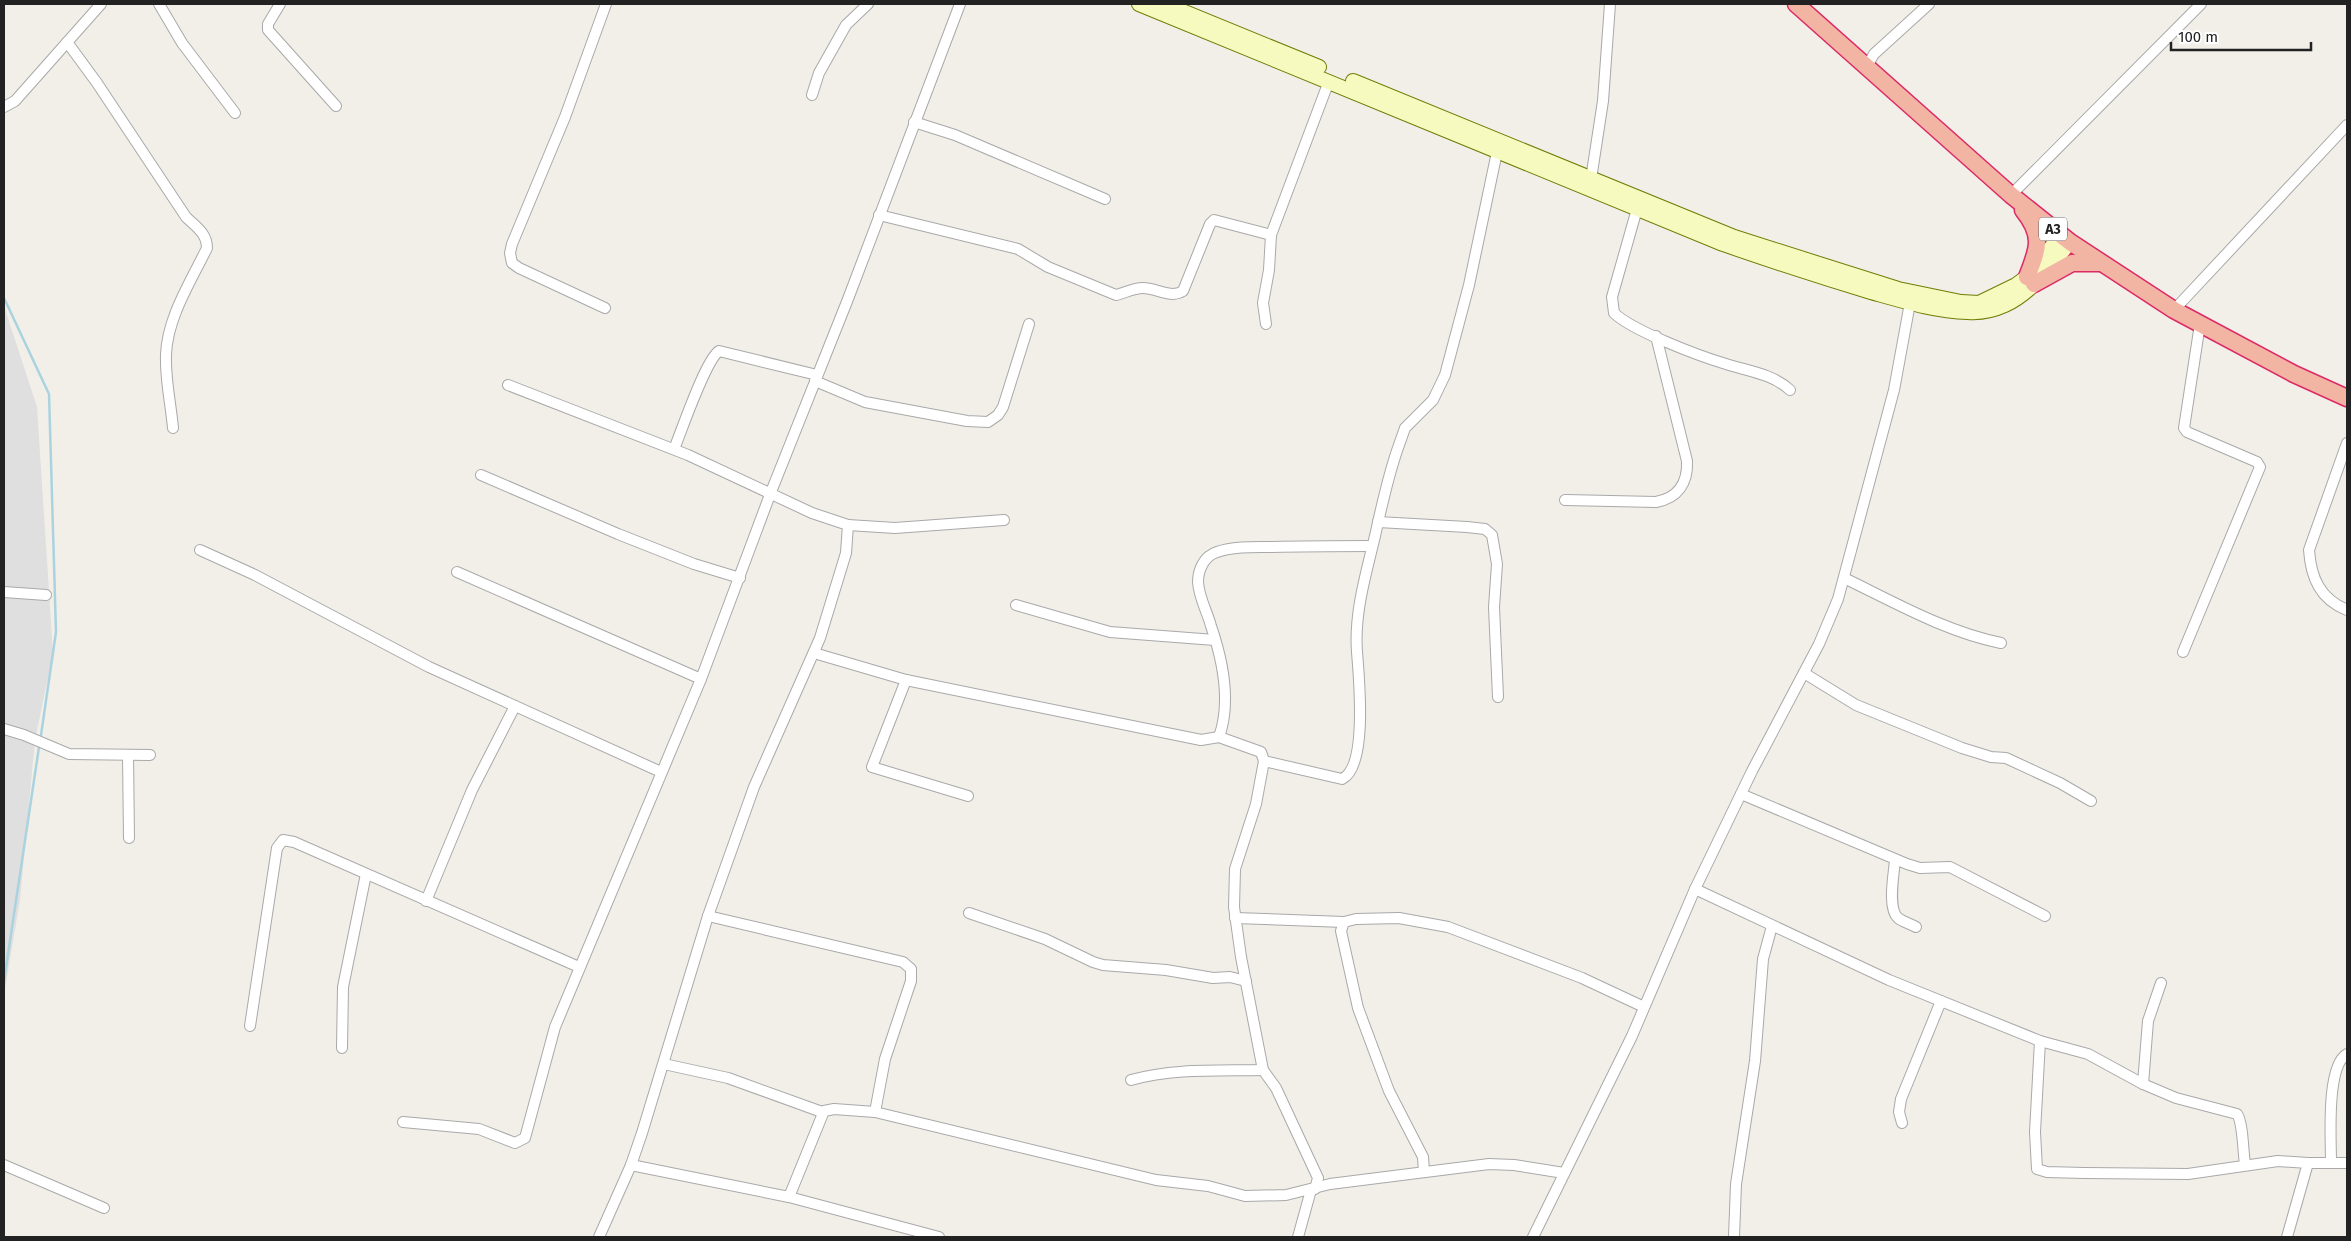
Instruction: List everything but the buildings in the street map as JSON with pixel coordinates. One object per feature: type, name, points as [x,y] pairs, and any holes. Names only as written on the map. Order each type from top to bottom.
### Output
[{"type":"highway","name":"A3","points":[[1796,4],[2011,195],[2066,239],[2101,264],[2174,310],[2294,374],[2347,398]]},
{"type":"highway","points":[[2011,195],[2030,218],[2038,236],[2037,252],[2030,280]]},
{"type":"highway","points":[[2030,280],[2072,263],[2101,264]]},
{"type":"main road","points":[[1138,4],[1166,8],[1734,237],[1898,289],[1961,302],[1979,303],[2030,280]]},
{"type":"main road","points":[[1166,8],[1329,81],[1723,244],[1821,277],[1910,303],[1948,310],[1985,311],[2004,305],[2019,297],[2030,280],[2066,239]]},
{"type":"street","points":[[4,107],[15,101],[101,4]]},
{"type":"street","points":[[159,4],[182,43],[236,113]]},
{"type":"street","points":[[280,4],[268,24],[268,30],[336,106]]},
{"type":"street","points":[[605,308],[519,268],[512,263],[510,253],[512,244],[565,117],[606,4]]},
{"type":"street","points":[[812,95],[819,73],[846,25],[868,4]]},
{"type":"street","points":[[403,1122],[479,1129],[515,1143],[521,1142],[528,1131],[555,1027],[701,679],[740,578],[770,492],[816,378],[960,4]]},
{"type":"street","points":[[1590,179],[1603,101],[1610,4]]},
{"type":"street","points":[[1867,66],[1874,54],[1929,4]]},
{"type":"street","points":[[2011,195],[2201,4]]},
{"type":"street","points":[[66,42],[102,90],[186,217],[206,236],[207,248],[173,319],[167,343],[166,356],[173,428]]},
{"type":"street","points":[[1266,324],[1263,303],[1269,270],[1271,235],[1329,81]]},
{"type":"street","points":[[914,122],[954,135],[1105,199]]},
{"type":"street","points":[[2174,310],[2347,125]]},
{"type":"street","points":[[1264,761],[1342,779],[1350,773],[1361,722],[1361,684],[1357,650],[1359,609],[1372,546],[1392,463],[1405,428],[1431,404],[1445,375],[1469,285],[1498,152]]},
{"type":"street","points":[[1637,209],[1612,297],[1612,309],[1629,324],[1706,358],[1782,382],[1790,390]]},
{"type":"street","points":[[879,215],[1018,249],[1048,267],[1116,295],[1133,289],[1145,288],[1173,294],[1183,291],[1214,220],[1271,235]]},
{"type":"street","points":[[1533,1237],[1632,1036],[1695,889],[1741,794],[1828,624],[1844,578],[1894,390],[1910,303]]},
{"type":"street","points":[[674,449],[713,357],[719,351],[816,378],[864,402],[967,421],[988,422],[998,416],[1003,406],[1029,324]]},
{"type":"street","points":[[2183,652],[2260,467],[2257,462],[2187,432],[2184,428],[2200,324]]},
{"type":"street","points":[[1565,500],[1656,502],[1667,500],[1682,488],[1688,471],[1687,461],[1656,336]]},
{"type":"street","points":[[508,385],[674,449],[812,513],[848,525],[895,528],[1004,520]]},
{"type":"street","points":[[2347,443],[2309,550],[2311,568],[2317,586],[2327,598],[2347,610]]},
{"type":"street","points":[[481,475],[618,534],[694,564],[740,578]]},
{"type":"street","points":[[1378,522],[1467,526],[1485,530],[1492,535],[1497,564],[1494,607],[1498,697]]},
{"type":"street","points":[[599,1237],[631,1165],[664,1064],[708,916],[754,787],[776,733],[814,653],[846,553],[848,525]]},
{"type":"street","points":[[1218,737],[1224,720],[1226,704],[1215,640],[1200,597],[1198,583],[1200,570],[1209,556],[1216,552],[1244,547],[1372,546]]},
{"type":"street","points":[[200,550],[256,575],[429,667],[661,772]]},
{"type":"street","points":[[457,572],[701,679]]},
{"type":"street","points":[[1844,578],[1935,621],[1980,638],[2001,643]]},
{"type":"street","points":[[4,592],[46,595]]},
{"type":"street","points":[[1016,605],[1110,632],[1215,640]]},
{"type":"street","points":[[814,653],[906,680],[1201,740],[1218,737],[1261,752],[1264,761],[1256,804],[1235,869],[1233,898],[1263,1070],[1276,1088],[1318,1178],[1298,1237]]},
{"type":"street","points":[[1804,673],[1856,704],[1962,748],[1991,757],[2006,758],[2060,783],[2091,801]]},
{"type":"street","points":[[906,680],[872,767],[968,796]]},
{"type":"street","points":[[426,901],[472,790],[515,706]]},
{"type":"street","points":[[4,729],[70,754],[150,755]]},
{"type":"street","points":[[128,755],[129,838]]},
{"type":"street","points":[[1741,794],[1895,860],[1920,868],[1950,868],[2045,916]]},
{"type":"street","points":[[250,1026],[277,848],[283,840],[294,842],[579,968]]},
{"type":"street","points":[[1895,860],[1892,894],[1894,910],[1899,918],[1916,927]]},
{"type":"street","points":[[342,1048],[343,987],[366,874]]},
{"type":"street","points":[[1695,889],[1772,926],[1941,1001],[2040,1041],[2088,1054],[2143,1084],[2176,1098],[2237,1114],[2241,1121],[2241,1146],[2245,1164]]},
{"type":"street","points":[[969,913],[1045,939],[1098,964],[1213,978],[1230,977],[1246,981]]},
{"type":"street","points":[[708,916],[903,962],[911,969],[911,981],[885,1059],[875,1112]]},
{"type":"street","points":[[1236,918],[1344,922],[1356,919],[1399,918],[1448,927],[1582,978],[1644,1007]]},
{"type":"street","points":[[1344,922],[1342,931],[1358,1008],[1389,1091],[1423,1157],[1424,1172]]},
{"type":"street","points":[[1734,1237],[1736,1184],[1755,1061],[1763,959],[1772,926]]},
{"type":"street","points":[[1230,977],[1244,969]]},
{"type":"street","points":[[2143,1084],[2148,1021],[2161,983]]},
{"type":"street","points":[[1902,1123],[1900,1112],[1901,1099],[1941,1001]]},
{"type":"street","points":[[2040,1041],[2036,1113],[2037,1169],[2040,1172],[2188,1174],[2218,1171],[2245,1164],[2278,1161],[2347,1163]]},
{"type":"street","points":[[2330,1162],[2331,1098],[2337,1067],[2340,1060],[2347,1054]]},
{"type":"street","points":[[664,1064],[728,1078],[822,1112],[834,1109],[875,1112],[1156,1180],[1208,1186],[1245,1196],[1286,1196],[1345,1182],[1502,1164],[1564,1173]]},
{"type":"street","points":[[1131,1080],[1155,1073],[1181,1071],[1263,1070]]},
{"type":"street","points":[[789,1197],[808,1155],[822,1112]]},
{"type":"street","points":[[2287,1237],[2308,1163]]},
{"type":"street","points":[[4,1165],[104,1208]]},
{"type":"street","points":[[631,1165],[789,1197],[939,1237]]},
{"type":"shaded area","points":[[4,306],[37,407],[53,653],[35,740],[20,900],[4,995]]},
{"type":"waterway","points":[[4,298],[49,394],[56,632],[41,735]]},
{"type":"waterway","points":[[4,981],[39,747]]}]
